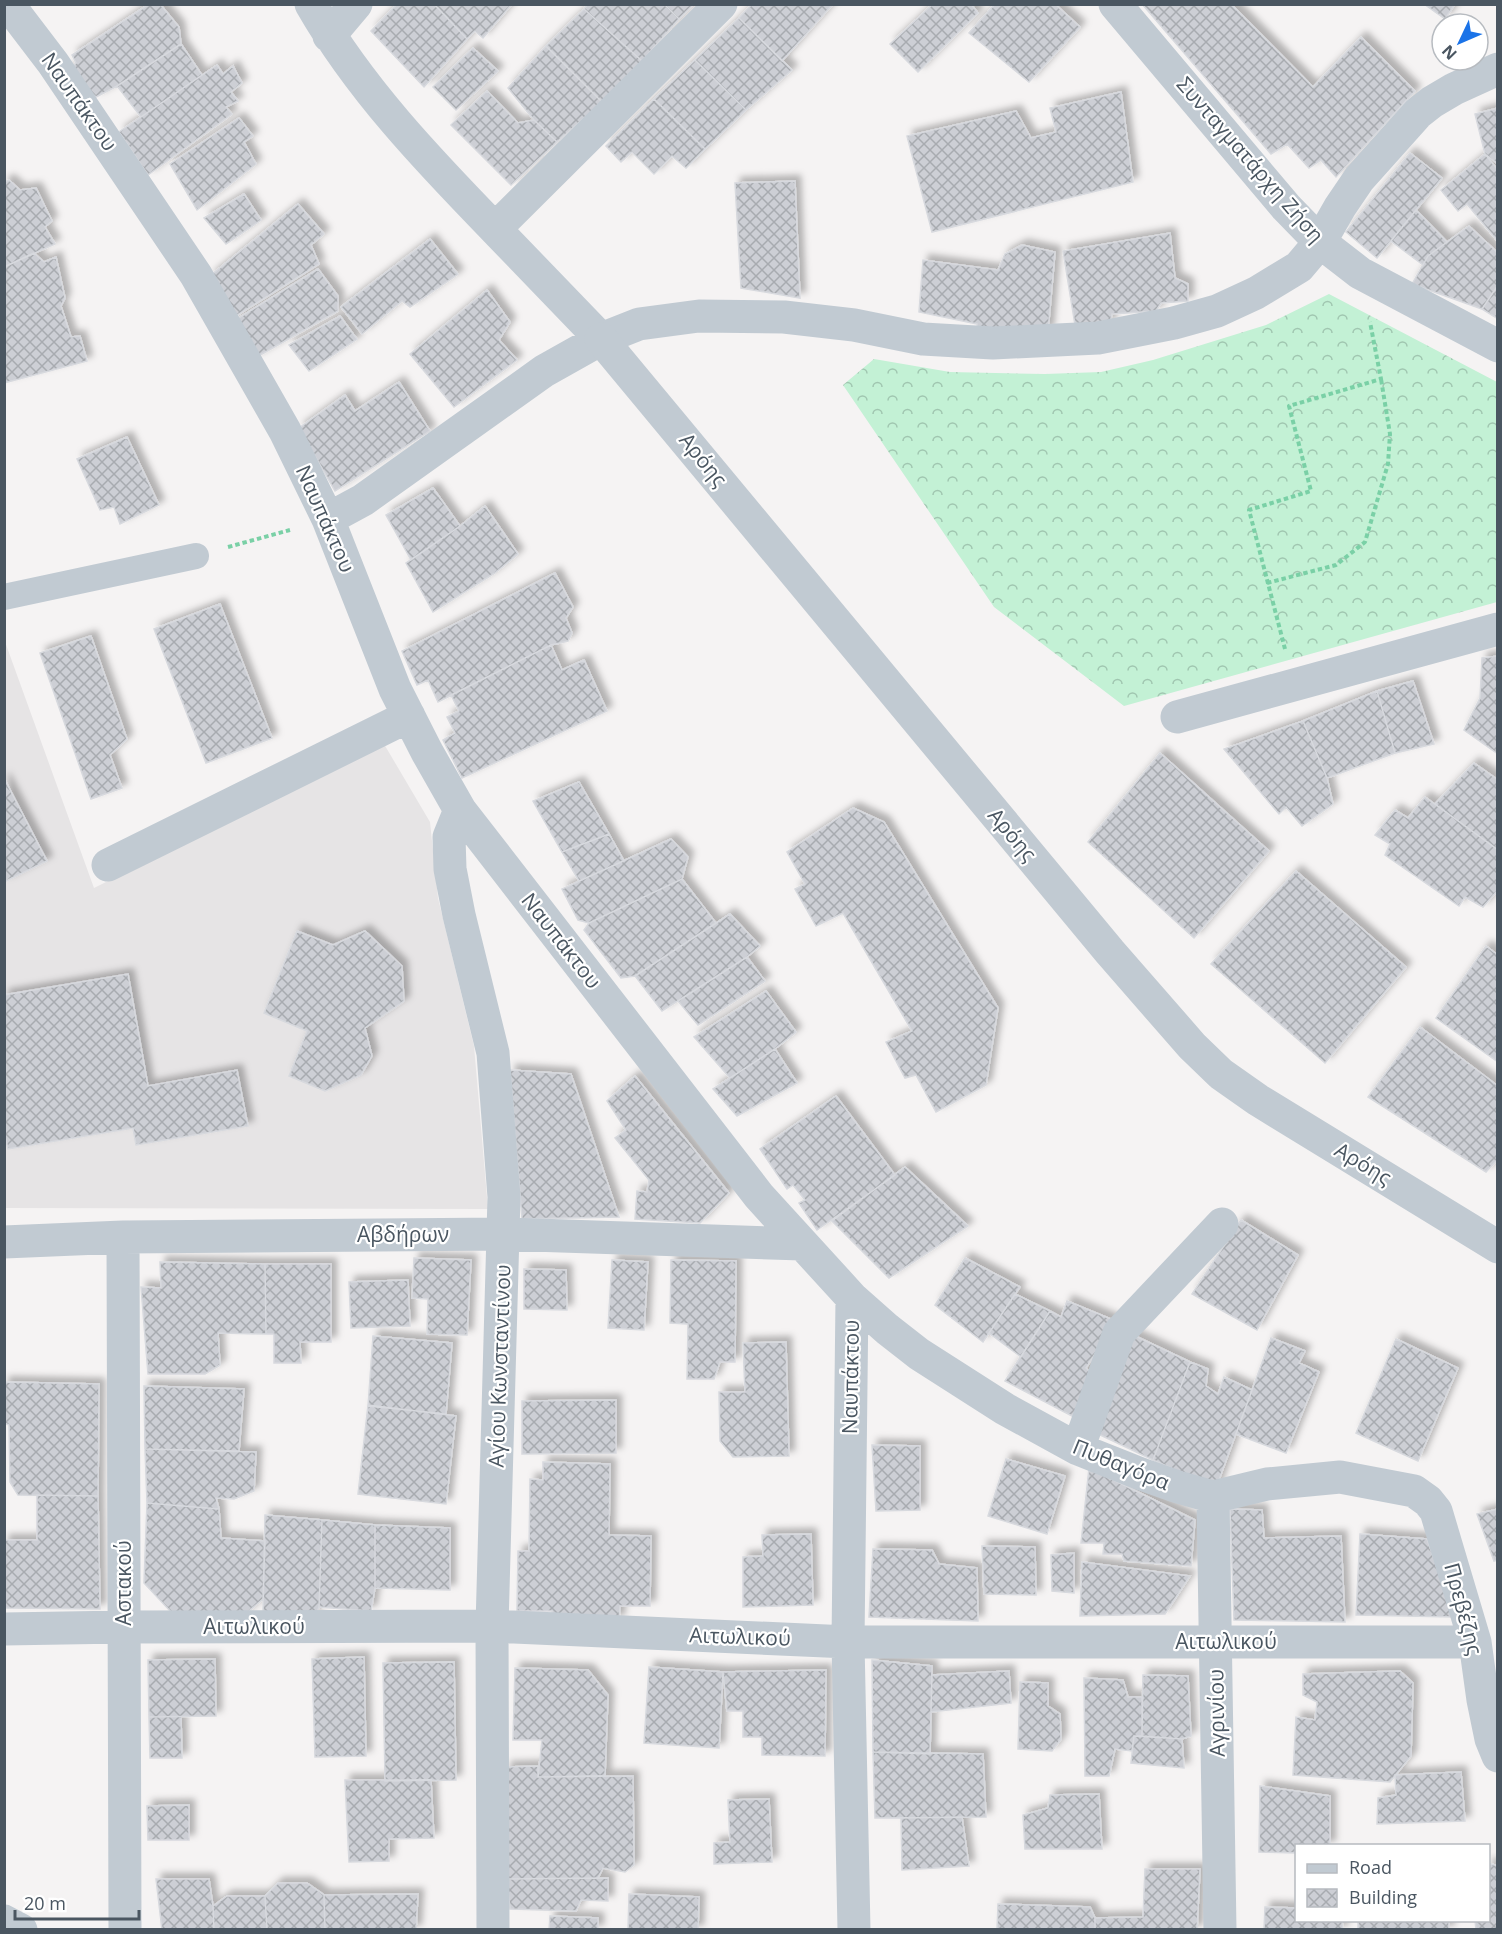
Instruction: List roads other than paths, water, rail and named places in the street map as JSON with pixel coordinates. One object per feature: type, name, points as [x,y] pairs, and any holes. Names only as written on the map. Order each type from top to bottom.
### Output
[{"type":"street","name":"Ναυπάκτου","points":[[8,4],[53,63],[196,275],[285,431],[328,519],[386,668],[408,716],[460,810],[759,1196],[852,1298],[848,1642],[854,1929]]},
{"type":"street","name":"Αρόης","points":[[311,4],[329,36],[355,72],[423,152],[601,339],[1064,897],[1192,1046],[1221,1074],[1258,1100],[1497,1247]]},
{"type":"street","points":[[329,36],[356,4]]},
{"type":"street","points":[[495,229],[721,4]]},
{"type":"street","name":"Συνταγματάρχη Ζήση","points":[[1115,4],[1286,207],[1320,242],[1360,273],[1497,346]]},
{"type":"street","points":[[328,519],[363,500],[544,371],[601,339],[639,324],[699,316],[784,317],[854,325],[923,339],[993,343],[1098,338],[1174,323],[1237,303],[1299,267],[1320,242],[1359,179],[1418,113],[1454,89],[1497,69]]},
{"type":"street","points":[[4,597],[196,556]]},
{"type":"street","points":[[1177,717],[1496,631]]},
{"type":"street","points":[[108,865],[408,716]]},
{"type":"street","name":"Αγίου Κωνσταντίνου","points":[[460,810],[449,837],[450,869],[493,1053],[504,1197],[492,1626],[493,1929]]},
{"type":"street","points":[[1078,1449],[1119,1333],[1222,1224]]},
{"type":"street","name":"Αβδήρων","points":[[4,1242],[123,1237],[504,1234],[802,1244]]},
{"type":"street","name":"Αστακού","points":[[123,1237],[125,1929]]},
{"type":"street","name":"Πυθαγόρα","points":[[852,1298],[887,1329],[948,1374],[1035,1426],[1078,1449],[1178,1488],[1213,1497],[1268,1484],[1340,1477],[1414,1491],[1428,1501]]},
{"type":"street","name":"Αγρινίου","points":[[1213,1497],[1220,1929]]},
{"type":"street","name":"Πρεβέζης","points":[[1428,1501],[1436,1511],[1475,1642],[1483,1700],[1497,1756]]},
{"type":"street","name":"Αιτωλικού","points":[[4,1629],[492,1626],[848,1642],[1475,1642]]},
{"type":"street","points":[[4,1922],[21,1929]]}]
